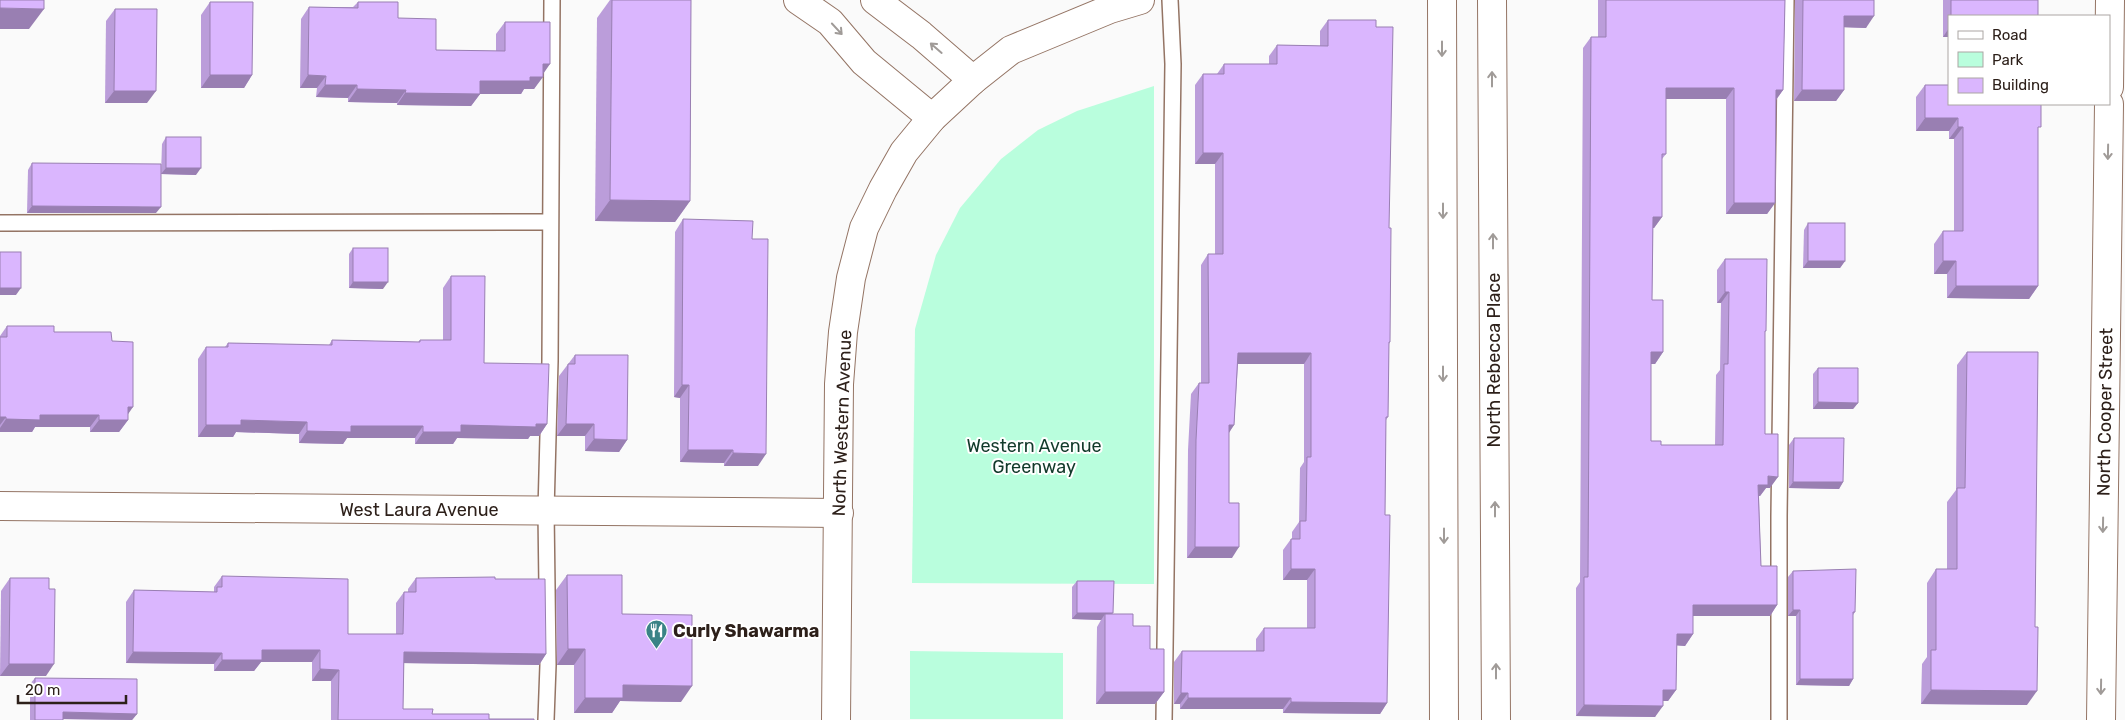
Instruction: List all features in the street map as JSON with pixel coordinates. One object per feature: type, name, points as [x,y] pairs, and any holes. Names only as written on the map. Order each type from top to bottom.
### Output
[{"type":"street","points":[[798,0],[830,22],[864,62],[932,118]]},
{"type":"street","points":[[875,0],[915,30],[963,89]]},
{"type":"street","name":"North Western Avenue","points":[[836,720],[839,384],[843,332],[851,278],[864,228],[904,152],[932,118],[963,89],[1011,50],[1110,9],[1140,0]]},
{"type":"street","points":[[1442,0],[1444,720]]},
{"type":"street","name":"North Rebecca Place","points":[[1492,0],[1496,720]]},
{"type":"street","points":[[2110,0],[2110,15]]},
{"type":"street","name":"North Cooper Street","points":[[2101,720],[2108,105]]},
{"type":"street","name":"West Laura Avenue","points":[[0,506],[838,513]]},
{"type":"lane","points":[[546,720],[548,665],[546,511],[550,361],[552,0]]},
{"type":"lane","points":[[1164,720],[1173,64],[1170,0]]},
{"type":"lane","points":[[1779,720],[1779,516],[1786,0]]},
{"type":"lane","points":[[0,223],[550,222]]},
{"type":"green space","name":"Western Avenue Greenway","points":[[1154,86],[1154,584],[912,583],[915,329],[936,255],[960,208],[1001,159],[1038,130],[1077,111]]},
{"type":"green space","points":[[910,651],[1063,653],[1063,719],[910,719]]},
{"type":"building","points":[[0,0],[44,0],[44,9],[0,8]]},
{"type":"building","points":[[612,0],[691,0],[690,201],[610,200]]},
{"type":"building","points":[[1606,0],[1785,0],[1783,90],[1776,90],[1775,203],[1734,203],[1734,88],[1666,88],[1666,154],[1662,154],[1662,217],[1653,217],[1652,300],[1663,300],[1663,352],[1651,352],[1651,441],[1661,441],[1661,445],[1723,445],[1724,364],[1728,364],[1729,292],[1725,292],[1725,259],[1767,259],[1765,434],[1778,434],[1778,477],[1768,476],[1768,485],[1758,485],[1761,566],[1777,566],[1777,605],[1693,605],[1693,634],[1677,634],[1676,690],[1663,690],[1663,706],[1584,705],[1584,577],[1588,577],[1591,37],[1606,37]]},
{"type":"building","points":[[1803,0],[1874,0],[1874,16],[1844,16],[1844,90],[1802,90]]},
{"type":"building","points":[[1951,0],[2038,0],[2038,15],[1951,15]]},
{"type":"building","points":[[210,2],[253,2],[252,75],[210,75]]},
{"type":"building","points":[[358,2],[398,2],[398,18],[436,19],[436,50],[505,51],[505,22],[550,22],[550,64],[543,64],[543,77],[530,77],[530,81],[480,81],[480,94],[405,93],[406,90],[357,89],[357,85],[325,85],[326,76],[308,75],[309,7],[358,8]]},
{"type":"building","points":[[115,9],[157,9],[156,91],[114,91]]},
{"type":"building","points":[[1328,20],[1376,20],[1376,27],[1393,27],[1389,228],[1391,228],[1390,342],[1388,417],[1386,417],[1385,515],[1390,515],[1387,703],[1291,702],[1291,698],[1188,698],[1188,693],[1181,693],[1182,651],[1264,651],[1264,628],[1315,628],[1315,569],[1291,569],[1291,539],[1300,539],[1300,521],[1306,521],[1307,457],[1311,457],[1311,353],[1238,353],[1234,425],[1229,425],[1229,503],[1239,503],[1239,547],[1195,547],[1196,440],[1199,383],[1209,383],[1208,254],[1223,254],[1223,153],[1203,153],[1203,74],[1224,74],[1224,64],[1277,64],[1277,45],[1328,46]]},
{"type":"building","points":[[1925,85],[1948,85],[1948,105],[2041,105],[2041,127],[2038,127],[2038,286],[1956,286],[1956,261],[1943,261],[1943,231],[1963,231],[1963,127],[1958,127],[1958,118],[1925,118]]},
{"type":"building","points":[[166,137],[201,137],[201,168],[166,168]]},
{"type":"building","points":[[32,163],[161,164],[161,207],[32,206]]},
{"type":"building","points":[[683,219],[753,221],[752,239],[768,239],[766,454],[733,453],[733,450],[688,450],[689,385],[682,385]]},
{"type":"building","points":[[1808,223],[1845,223],[1845,261],[1808,261]]},
{"type":"building","points":[[353,248],[388,248],[388,282],[353,282]]},
{"type":"building","points":[[0,252],[21,252],[21,288],[0,288]]},
{"type":"building","points":[[451,276],[485,276],[484,363],[549,364],[547,424],[536,424],[536,427],[461,425],[461,432],[423,432],[423,426],[351,426],[351,432],[307,431],[307,422],[241,420],[241,425],[206,425],[206,347],[228,347],[228,343],[332,345],[332,340],[420,342],[420,340],[451,340]]},
{"type":"building","points":[[7,326],[54,326],[54,332],[111,332],[112,341],[133,342],[133,407],[128,407],[128,420],[99,420],[99,415],[40,415],[40,420],[6,419],[6,417],[0,417],[0,337],[7,337]]},
{"type":"building","points":[[1967,352],[2038,352],[2035,627],[2038,627],[2037,691],[1931,690],[1931,650],[1936,650],[1936,569],[1957,569],[1957,488],[1965,488]]},
{"type":"building","points":[[575,355],[628,355],[627,440],[594,439],[594,424],[566,424],[568,364],[575,364]]},
{"type":"building","points":[[1818,368],[1858,368],[1858,403],[1818,402]]},
{"type":"building","points":[[1794,438],[1844,438],[1843,482],[1793,482]]},
{"type":"building","points":[[1856,569],[1855,612],[1853,612],[1853,679],[1800,679],[1800,610],[1793,610],[1793,571]]},
{"type":"building","points":[[567,575],[622,575],[622,614],[692,615],[692,686],[623,685],[623,698],[585,698],[585,649],[568,649]]},
{"type":"building","points":[[222,576],[348,579],[348,634],[403,634],[404,592],[416,592],[416,578],[495,577],[495,579],[545,579],[546,654],[404,652],[403,709],[433,709],[432,714],[489,714],[489,719],[534,720],[338,720],[339,670],[320,669],[320,650],[262,650],[262,660],[222,660],[222,653],[133,652],[134,590],[217,592],[217,587],[222,587]]},
{"type":"building","points":[[10,578],[49,578],[49,589],[55,589],[54,664],[9,664]]},
{"type":"building","points":[[1077,581],[1114,581],[1113,613],[1077,613]]},
{"type":"building","points":[[1105,614],[1133,614],[1133,626],[1150,626],[1150,649],[1164,649],[1164,692],[1105,692]]},
{"type":"building","points":[[35,678],[137,679],[137,714],[63,712],[63,720],[35,720]]},
{"type":"place","name":"Curly Shawarma","points":[[657,650]]}]
